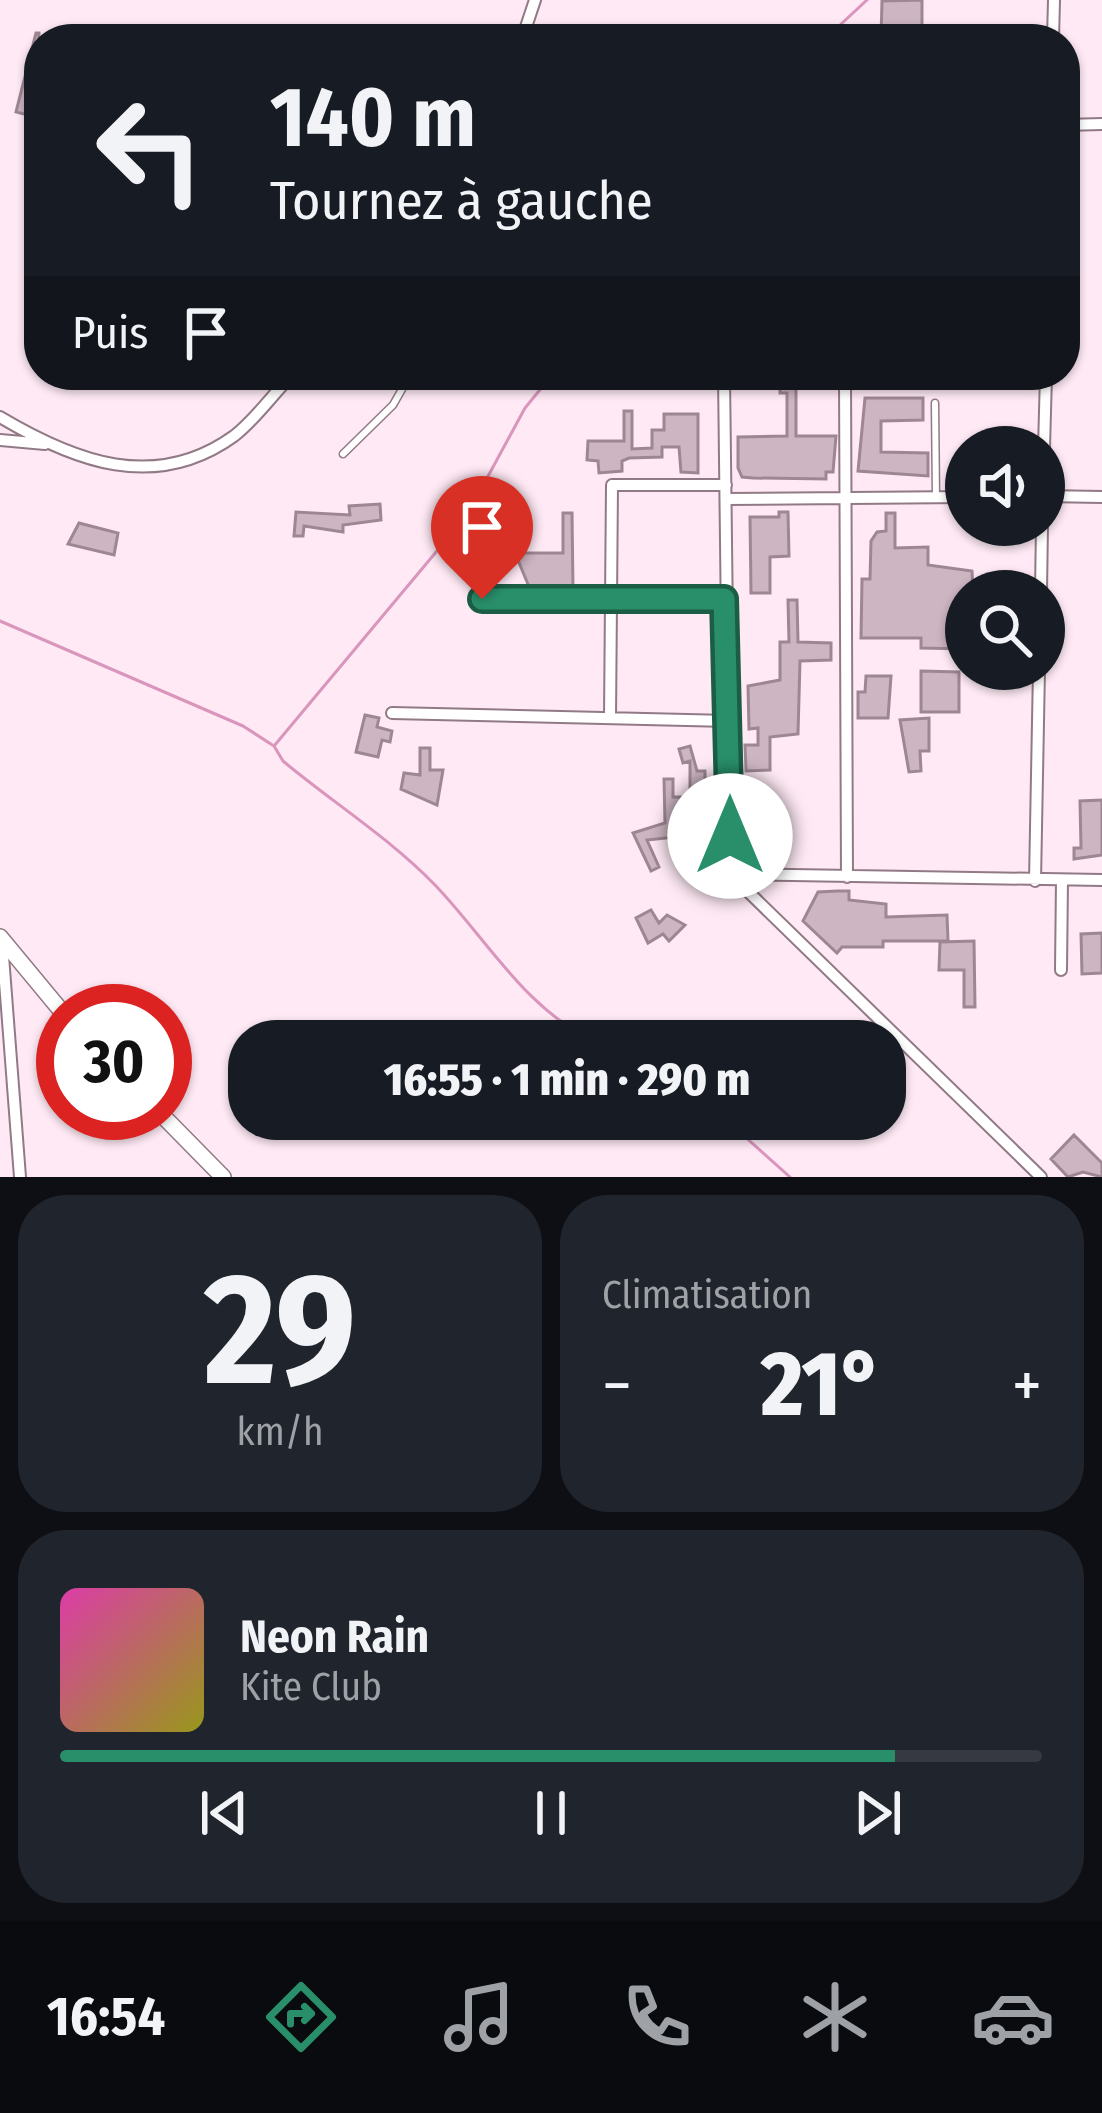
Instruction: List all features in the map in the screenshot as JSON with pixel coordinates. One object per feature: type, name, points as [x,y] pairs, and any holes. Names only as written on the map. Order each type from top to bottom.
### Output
[{"type":"street","points":[[0,440],[48,444],[144,469],[233,436],[277,390]]},
{"type":"street","points":[[724,390],[730,874],[1041,1177]]},
{"type":"street","points":[[845,390],[848,877]]},
{"type":"street","points":[[1045,426],[1046,390]]},
{"type":"street","points":[[0,417],[48,444]]},
{"type":"street","points":[[610,718],[612,485],[726,484]]},
{"type":"street","points":[[1065,496],[1102,497]]},
{"type":"street","points":[[726,500],[945,498]]},
{"type":"street","points":[[482,599],[724,599]]},
{"type":"street","points":[[1035,881],[1039,690]]},
{"type":"street","points":[[392,713],[729,721]]},
{"type":"street","points":[[730,874],[1102,880]]},
{"type":"street","points":[[1061,970],[1062,880]]},
{"type":"street","points":[[1,939],[39,984]]},
{"type":"street","points":[[1,939],[20,1177]]},
{"type":"street","points":[[187,1140],[223,1177]]},
{"type":"lane","points":[[343,454],[393,405],[402,390]]},
{"type":"lane","points":[[934,403],[936,498]]},
{"type":"building","points":[[922,0],[922,24],[881,24],[882,1]]},
{"type":"building","points":[[24,80],[24,114],[16,112]]},
{"type":"building","points":[[796,390],[796,436],[836,436],[833,472],[826,472],[826,479],[742,477],[738,437],[787,436],[787,393],[780,393]]},
{"type":"building","points":[[865,398],[923,398],[923,420],[881,421],[881,452],[928,453],[928,476],[858,471]]},
{"type":"building","points":[[624,411],[632,411],[632,449],[652,448],[652,430],[664,430],[664,414],[698,414],[698,473],[681,472],[679,447],[662,447],[662,457],[629,458],[622,461],[622,471],[599,473],[598,461],[587,460],[588,441],[624,441]]},
{"type":"building","points":[[380,504],[381,520],[343,525],[343,532],[304,526],[303,536],[294,536],[296,512],[350,515],[349,506]]},
{"type":"building","points":[[779,512],[788,512],[789,556],[770,557],[770,593],[751,593],[750,517],[779,517]]},
{"type":"building","points":[[563,513],[572,513],[573,589],[530,589],[515,553],[563,553]]},
{"type":"building","points":[[886,513],[895,513],[895,548],[928,547],[928,565],[965,570],[945,570],[945,649],[921,648],[921,638],[861,638],[862,579],[870,579],[871,541],[877,532],[886,531]]},
{"type":"building","points":[[79,523],[118,533],[114,555],[68,544]]},
{"type":"building","points":[[788,600],[797,600],[798,642],[831,643],[831,660],[800,661],[798,734],[770,737],[770,770],[746,771],[745,745],[758,745],[758,728],[749,729],[748,686],[780,680],[780,642],[789,642]]},
{"type":"building","points":[[921,671],[945,672],[945,690],[959,690],[959,712],[921,712]]},
{"type":"building","points":[[866,676],[891,676],[888,718],[858,718],[858,692],[865,692]]},
{"type":"building","points":[[365,715],[379,718],[377,727],[392,731],[390,742],[382,740],[378,757],[356,752]]},
{"type":"building","points":[[929,718],[929,751],[920,751],[921,771],[909,772],[900,720]]},
{"type":"building","points":[[690,746],[697,771],[705,771],[705,812],[693,813],[695,835],[647,840],[659,867],[651,871],[633,833],[665,823],[664,779],[673,779],[673,797],[690,797],[690,761],[683,763],[679,749]]},
{"type":"building","points":[[420,748],[430,748],[430,770],[443,770],[437,805],[401,789],[404,773],[420,775]]},
{"type":"building","points":[[1102,800],[1102,855],[1074,859],[1074,848],[1081,848],[1080,801]]},
{"type":"building","points":[[849,891],[849,900],[886,904],[886,917],[947,915],[948,941],[883,941],[883,947],[842,947],[837,953],[803,921],[818,892]]},
{"type":"building","points":[[651,910],[659,923],[667,915],[685,925],[669,941],[663,934],[648,943],[636,918]]},
{"type":"building","points":[[1102,933],[1102,973],[1082,974],[1081,934]]},
{"type":"building","points":[[974,941],[975,1007],[964,1007],[964,970],[939,970],[940,942]]},
{"type":"building","points":[[1074,1135],[1102,1163],[1102,1177],[1083,1172],[1068,1177],[1051,1159]]},
{"type":"waterway","points":[[841,24],[867,0]]},
{"type":"waterway","points":[[274,746],[467,515],[525,408],[540,390]]},
{"type":"waterway","points":[[0,621],[243,726],[274,746],[283,761],[418,868],[527,992],[559,1020]]},
{"type":"waterway","points":[[749,1140],[790,1177]]},
{"type":"route","points":[[482,599],[724,599],[730,836]]}]
